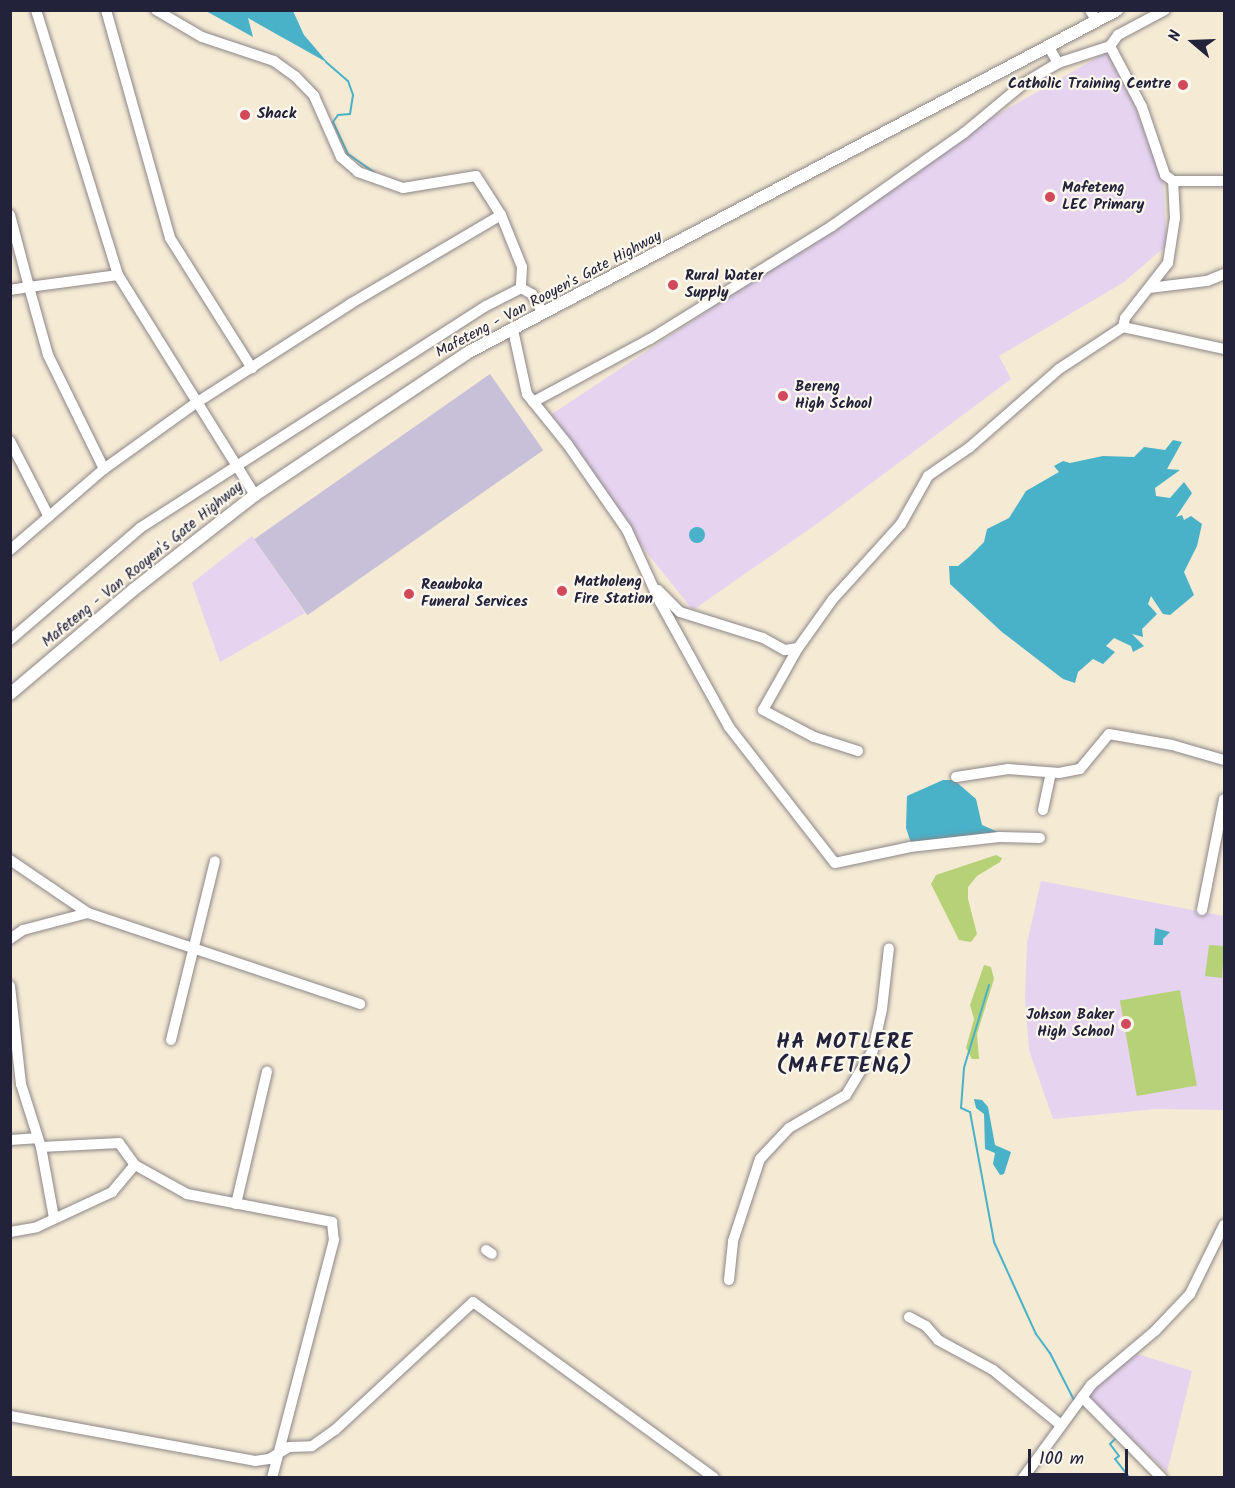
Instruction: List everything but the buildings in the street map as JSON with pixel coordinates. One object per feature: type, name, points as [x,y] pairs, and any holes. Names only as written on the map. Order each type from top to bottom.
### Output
[{"type":"main road","name":"Mafeteng - Van Rooyen's Gate Highway","points":[[10,694],[133,590],[255,495],[382,406],[467,353],[1048,46],[1093,16],[1117,10]]},
{"type":"street","points":[[36,10],[118,276],[234,467],[255,495]]},
{"type":"street","points":[[106,10],[170,238],[252,368]]},
{"type":"street","points":[[156,10],[202,37],[274,61],[295,76],[314,96],[341,157],[358,172],[403,188],[472,175],[501,215],[522,267],[521,288]]},
{"type":"street","points":[[533,402],[650,339],[788,255],[964,133],[1023,84],[1058,63],[1110,46],[1118,35],[1165,10]]},
{"type":"street","points":[[1048,46],[1058,63]]},
{"type":"street","points":[[1110,46],[1142,107],[1165,175],[1173,181],[1224,181]]},
{"type":"street","points":[[858,752],[814,737],[763,710],[798,648],[833,599],[901,524],[928,476],[970,447],[1059,369],[1123,327],[1125,318],[1168,263],[1174,218],[1173,181]]},
{"type":"street","points":[[10,215],[48,355],[104,469]]},
{"type":"street","points":[[10,550],[104,469],[196,404],[501,215]]},
{"type":"street","points":[[1149,288],[1207,281],[1224,273]]},
{"type":"street","points":[[10,290],[118,276]]},
{"type":"street","points":[[521,288],[532,294],[543,313]]},
{"type":"street","points":[[10,640],[140,528],[486,306],[521,288]]},
{"type":"street","points":[[1123,327],[1224,350]]},
{"type":"street","points":[[513,330],[527,393],[568,445],[627,530],[729,727],[835,863],[852,863],[870,855],[910,848],[999,837],[1040,838]]},
{"type":"street","points":[[10,441],[49,517]]},
{"type":"street","points":[[657,590],[680,612],[763,638],[785,650],[798,648]]},
{"type":"street","points":[[956,777],[1008,769],[1051,773],[1080,769],[1109,734],[1172,745],[1224,760]]},
{"type":"street","points":[[1043,810],[1051,773]]},
{"type":"street","points":[[1202,910],[1224,799]]},
{"type":"street","points":[[10,860],[87,913],[195,947],[360,1004]]},
{"type":"street","points":[[171,1040],[215,861]]},
{"type":"street","points":[[10,939],[23,930],[87,913]]},
{"type":"street","points":[[729,1280],[733,1240],[760,1160],[789,1128],[846,1095],[873,1050],[882,1009],[889,948]]},
{"type":"street","points":[[10,986],[21,1084],[39,1143],[54,1218]]},
{"type":"street","points":[[236,1204],[267,1072]]},
{"type":"street","points":[[10,1140],[39,1143],[119,1143],[135,1165],[187,1194],[332,1222],[334,1240],[272,1478]]},
{"type":"street","points":[[10,1232],[54,1218],[112,1192],[135,1165]]},
{"type":"street","points":[[1023,1478],[1102,1373],[1148,1337],[1190,1294],[1224,1225]]},
{"type":"street","points":[[10,1416],[255,1461],[269,1459],[289,1447],[312,1446],[335,1430],[473,1302],[714,1478]]},
{"type":"street","points":[[909,1317],[926,1326],[938,1340],[993,1370],[1061,1425]]},
{"type":"street","points":[[1082,1397],[1161,1478]]},
{"type":"shaded area","name":"Bereng High School","points":[[1107,52],[1132,99],[1163,181],[1167,245],[1124,282],[999,356],[1011,379],[818,523],[693,610],[639,543],[552,414],[921,169],[984,122]]},
{"type":"shaded area","points":[[490,374],[543,450],[307,615],[254,539]]},
{"type":"shaded area","points":[[252,536],[305,613],[220,662],[192,583]]},
{"type":"shaded area","name":"Johson Baker High School","points":[[1041,881],[1224,916],[1224,1110],[1156,1109],[1053,1119],[1029,1050],[1025,997],[1027,943]]},
{"type":"shaded area","points":[[1134,1353],[1192,1371],[1167,1472],[1087,1397],[1100,1378]]},
{"type":"green space","points":[[996,855],[1002,858],[1000,862],[977,876],[968,887],[968,899],[977,934],[971,942],[959,940],[931,884],[936,875]]},
{"type":"green space","points":[[1209,945],[1224,946],[1222,978],[1205,976]]},
{"type":"green space","points":[[984,965],[991,967],[994,979],[977,1034],[979,1059],[972,1059],[966,1048],[974,1019],[970,1005]]},
{"type":"green space","points":[[1180,990],[1197,1086],[1137,1096],[1120,1001]]},
{"type":"water","points":[[206,11],[293,11],[304,35],[328,63],[248,18],[253,37]]},
{"type":"water","points":[[1173,440],[1182,442],[1167,469],[1180,470],[1155,488],[1156,496],[1170,498],[1184,482],[1192,493],[1176,517],[1182,515],[1184,520],[1191,516],[1202,524],[1197,546],[1184,572],[1194,595],[1170,615],[1163,614],[1151,596],[1148,604],[1157,614],[1142,629],[1143,637],[1132,634],[1144,646],[1133,652],[1131,646],[1114,638],[1106,646],[1115,652],[1103,664],[1093,659],[1078,672],[1075,683],[1063,679],[1002,632],[950,584],[949,566],[958,566],[969,557],[984,542],[987,529],[1009,518],[1026,491],[1059,472],[1054,466],[1063,461],[1070,463],[1103,456],[1134,457],[1144,447],[1165,450]]},
{"type":"water","points":[[697,527],[705,535],[697,543],[689,535]]},
{"type":"water","points":[[943,780],[954,780],[976,799],[982,825],[998,832],[911,843],[906,828],[907,796]]},
{"type":"water","points":[[1155,928],[1170,932],[1163,939],[1163,945],[1154,945]]},
{"type":"water","points":[[974,1099],[982,1100],[988,1107],[995,1145],[1011,1152],[1004,1174],[1000,1175],[993,1164],[995,1153],[985,1149],[984,1114],[976,1108]]},
{"type":"waterway","points":[[326,62],[348,81],[353,95],[350,114],[338,115],[333,122],[348,154],[374,172]]},
{"type":"waterway","points":[[989,985],[964,1068],[961,1108],[970,1112],[994,1242],[1036,1334],[1050,1353],[1075,1402]]},
{"type":"waterway","points":[[1116,1438],[1110,1444],[1119,1456],[1115,1459],[1130,1478]]},
{"type":"place","name":"Catholic Training Centre","points":[[1183,85]]},
{"type":"place","name":"Shack","points":[[245,115]]},
{"type":"place","name":"Mafeteng LEC Primary","points":[[1050,197]]},
{"type":"place","name":"Rural Water Supply","points":[[673,285]]},
{"type":"place","name":"Bereng High School","points":[[783,396]]},
{"type":"place","name":"Matholeng Fire Station","points":[[562,591]]},
{"type":"place","name":"Reauboka Funeral Services","points":[[409,594]]},
{"type":"place","name":"Johson Baker High School","points":[[1126,1024]]},
{"type":"district","name":"HA MOTLERE (MAFETENG)","points":[[845,1055]]}]
